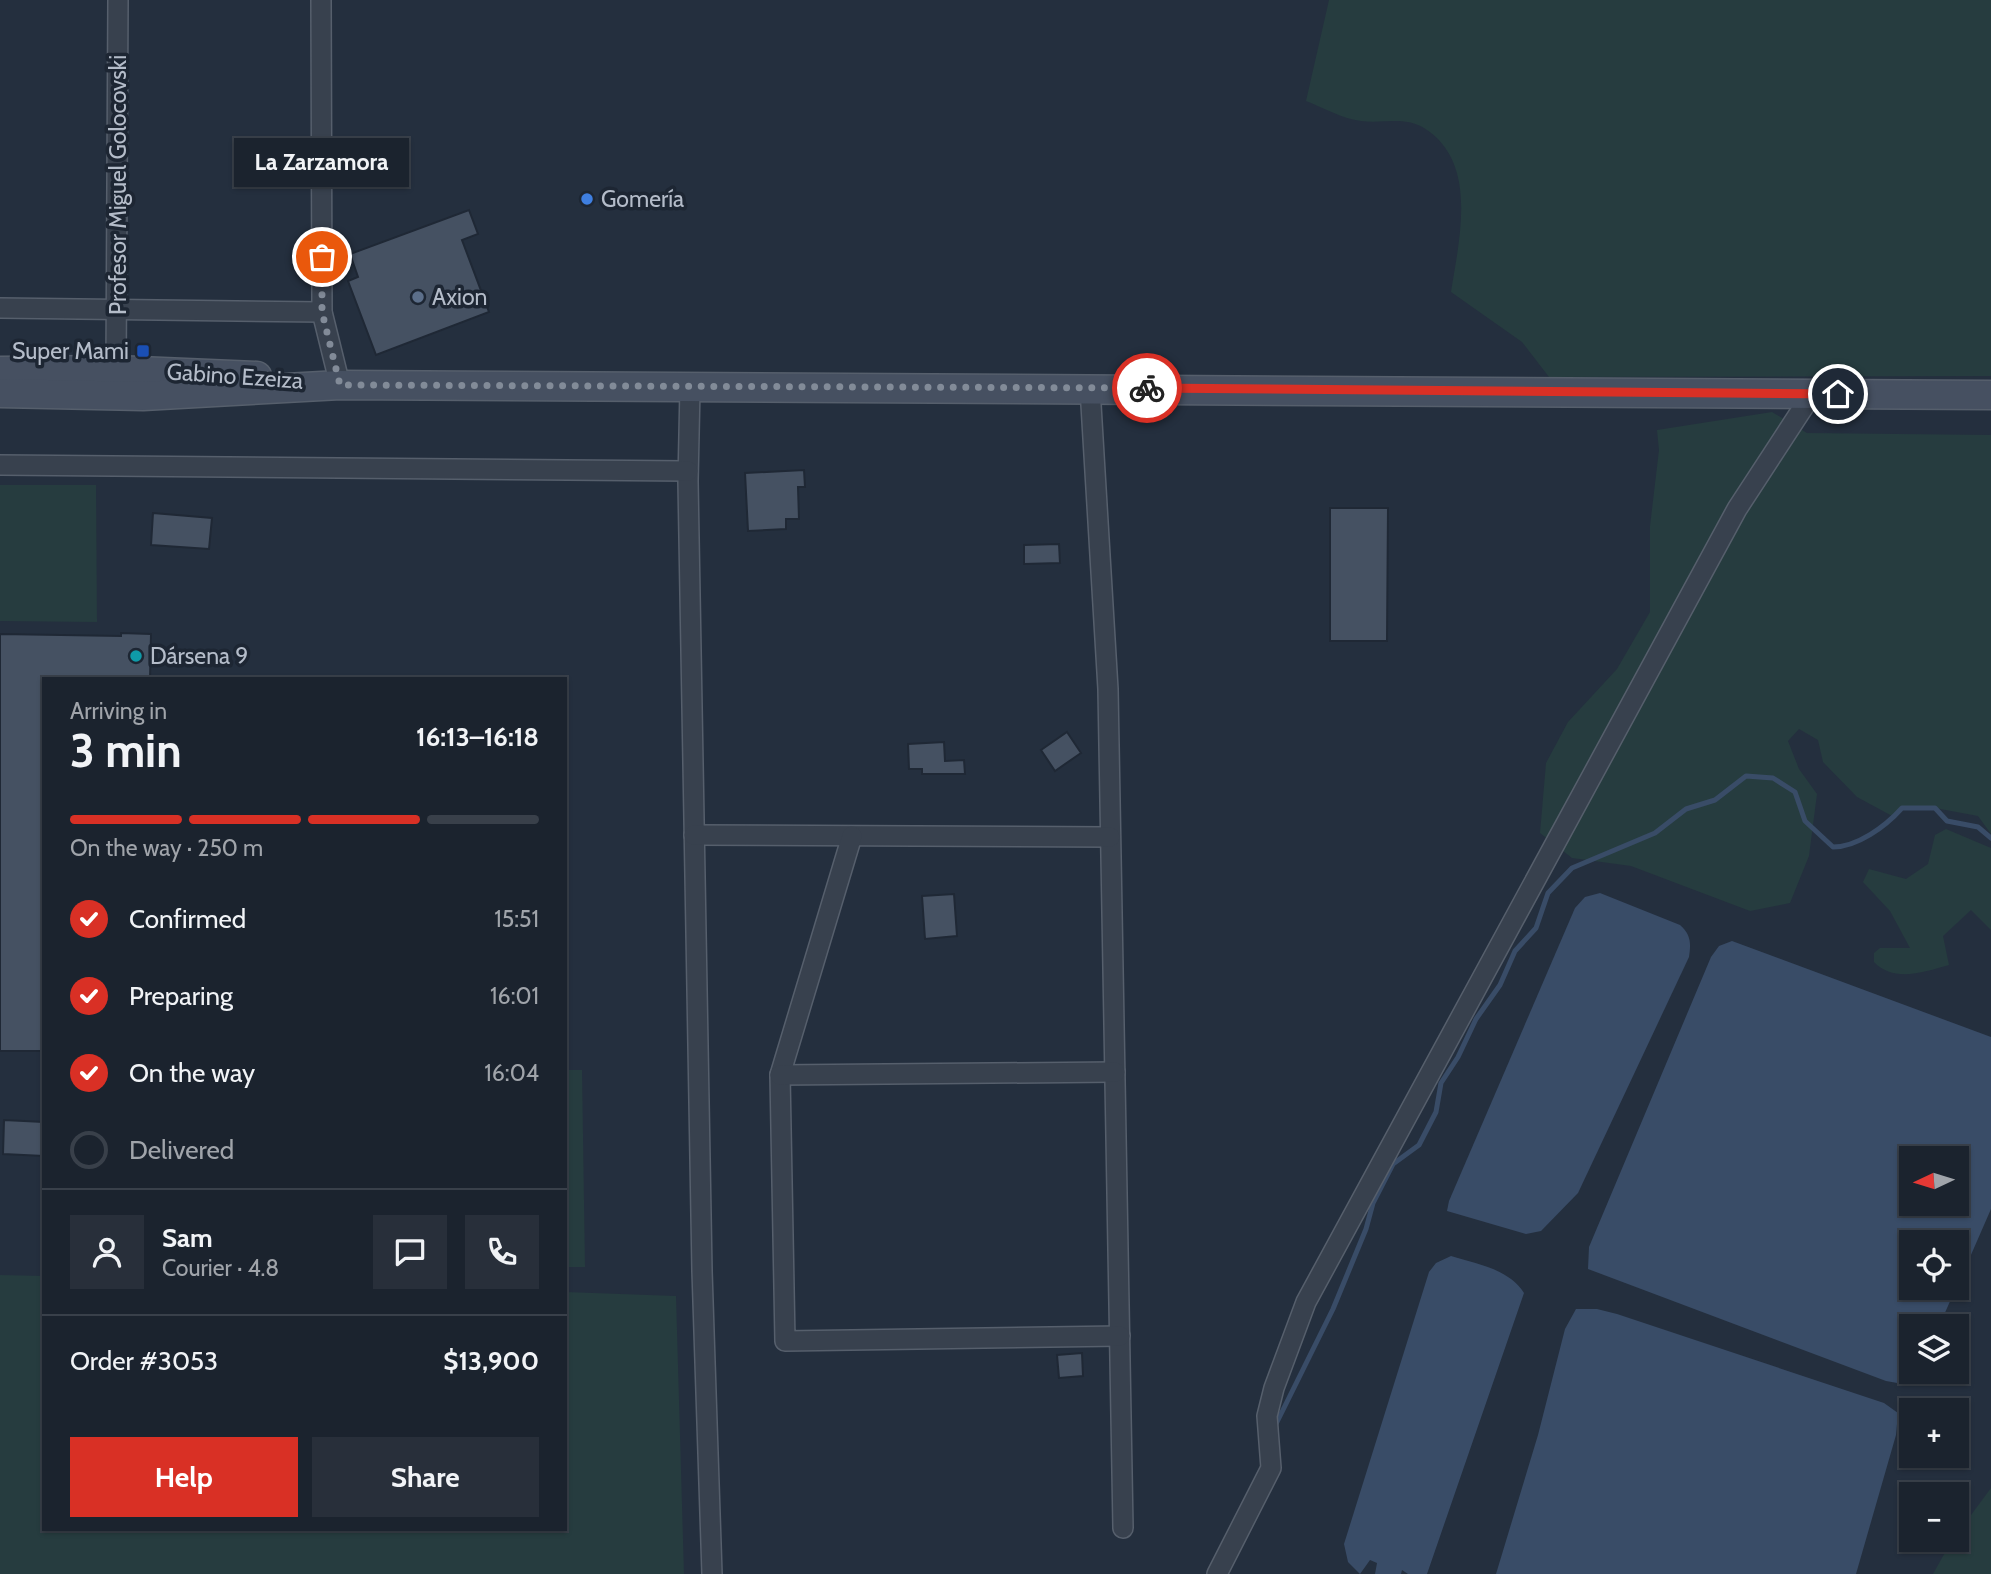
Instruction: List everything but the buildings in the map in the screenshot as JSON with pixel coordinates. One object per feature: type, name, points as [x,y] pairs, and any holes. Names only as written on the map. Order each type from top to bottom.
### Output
[{"type":"main road","name":"Gabino Ezeiza","points":[[0,371],[116,370],[268,376],[340,385]]},
{"type":"main road","name":"Gabino Ezeiza","points":[[0,393],[143,396],[340,385]]},
{"type":"main road","points":[[340,385],[1991,395]]},
{"type":"street","name":"Profesor Miguel Golocovski","points":[[116,370],[118,0]]},
{"type":"street","points":[[321,0],[322,312],[340,385]]},
{"type":"street","points":[[0,308],[322,312]]},
{"type":"street","points":[[690,388],[688,471],[694,835],[712,1574]]},
{"type":"street","points":[[1096,388],[1108,689],[1123,1528]]},
{"type":"street","points":[[1217,1574],[1271,1468],[1267,1416],[1274,1388],[1307,1302],[1737,509],[1812,394]]},
{"type":"street","points":[[0,464],[688,471]]},
{"type":"street","points":[[694,835],[1110,837]]},
{"type":"street","points":[[852,836],[780,1074],[785,1341],[1119,1336]]},
{"type":"street","points":[[780,1074],[1115,1072]]},
{"type":"green space","points":[[1329,0],[1991,0],[1991,376],[1549,377],[1522,342],[1451,292],[1458,249],[1461,203],[1459,181],[1453,161],[1441,143],[1416,124],[1354,120],[1306,101]]},
{"type":"green space","points":[[1772,412],[1807,433],[1991,435],[1991,834],[1978,816],[1935,808],[1902,808],[1894,817],[1857,797],[1823,762],[1818,740],[1799,729],[1788,741],[1799,769],[1817,794],[1809,856],[1790,903],[1750,911],[1631,866],[1572,858],[1540,833],[1546,763],[1568,722],[1617,669],[1650,612],[1650,526],[1659,450],[1657,430]]},
{"type":"green space","points":[[0,485],[96,485],[97,622],[0,621]]},
{"type":"green space","points":[[1946,829],[1991,848],[1991,930],[1971,910],[1943,936],[1949,965],[1910,974],[1891,972],[1874,962],[1874,953],[1880,948],[1910,948],[1890,911],[1863,882],[1869,869],[1906,879],[1928,864],[1935,835]]},
{"type":"green space","points":[[567,1070],[582,1070],[585,1267],[567,1267]]},
{"type":"green space","points":[[0,1275],[42,1276],[42,1531],[567,1531],[567,1292],[676,1296],[684,1574],[0,1574]]},
{"type":"green space","points":[[1991,1488],[1991,1574],[1933,1574],[1945,1552],[1969,1552],[1969,1518]]},
{"type":"water","points":[[1600,893],[1680,925],[1688,936],[1690,948],[1689,957],[1578,1193],[1541,1231],[1526,1234],[1447,1211],[1575,908],[1585,897]]},
{"type":"water","points":[[1732,941],[1991,1037],[1991,1209],[1969,1259],[1969,1230],[1899,1230],[1899,1300],[1951,1300],[1944,1314],[1899,1314],[1899,1383],[1886,1381],[1588,1269],[1589,1247],[1711,957],[1719,946]]},
{"type":"water","points":[[1451,1256],[1501,1273],[1510,1278],[1524,1293],[1427,1574],[1408,1574],[1402,1570],[1401,1574],[1375,1574],[1377,1563],[1370,1560],[1360,1574],[1348,1562],[1344,1544],[1429,1272],[1436,1263]]},
{"type":"water","points":[[1576,1309],[1597,1309],[1617,1314],[1884,1403],[1898,1413],[1896,1435],[1856,1574],[1496,1574],[1538,1435],[1565,1329]]},
{"type":"waterway","points":[[1274,1428],[1333,1309],[1366,1229],[1373,1203],[1393,1164],[1419,1145],[1436,1112],[1441,1083],[1458,1057],[1476,1019],[1500,985],[1515,951],[1536,928],[1548,893],[1572,868],[1655,833],[1686,809],[1715,800],[1746,776],[1773,778],[1795,792],[1805,821],[1833,847],[1852,844],[1870,835],[1902,808],[1935,808],[1947,821],[1978,827],[1991,838]]},
{"type":"way so far","points":[[322,257],[322,312],[340,385],[1147,388]]},
{"type":"place","name":"Gomería","points":[[587,199]]},
{"type":"place","name":"La Zarzamora","points":[[322,257]]},
{"type":"place","name":"Axion","points":[[418,297]]},
{"type":"place","name":"Super Mami","points":[[143,351]]},
{"type":"place","name":"Dársena 9","points":[[136,656]]},
{"type":"route","points":[[1147,388],[1838,394]]}]
